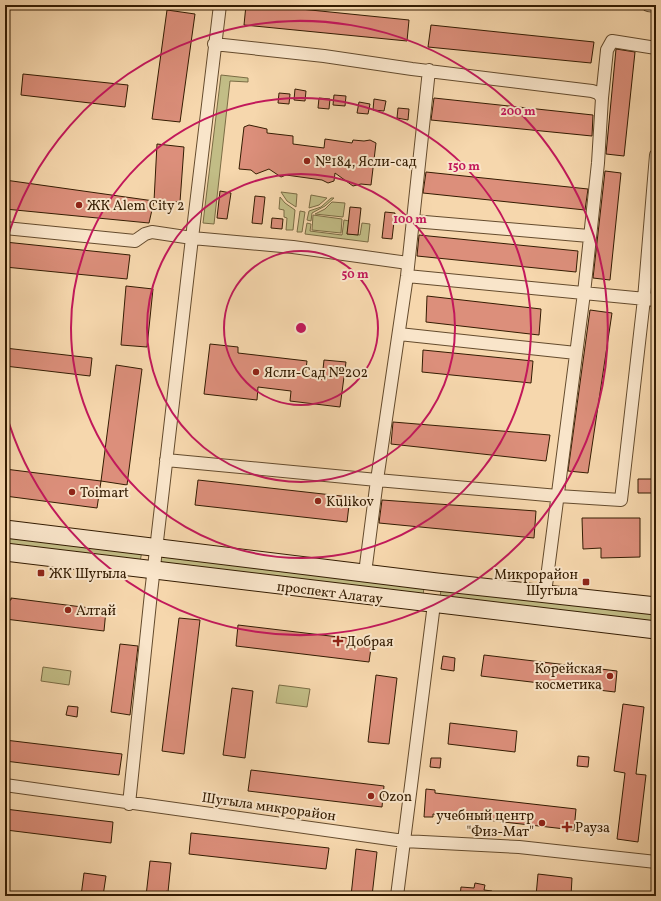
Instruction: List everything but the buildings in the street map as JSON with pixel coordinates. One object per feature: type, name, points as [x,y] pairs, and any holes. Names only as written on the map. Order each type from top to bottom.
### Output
[{"type":"main road","name":"проспект Алатау","points":[[5,529],[437,582],[656,606]]},
{"type":"main road","name":"проспект Алатау","points":[[5,552],[656,630]]},
{"type":"main road","points":[[434,604],[437,582]]},
{"type":"street","points":[[129,804],[153,570],[214,44],[220,5]]},
{"type":"street","points":[[648,5],[656,6]]},
{"type":"street","points":[[545,593],[584,293],[598,163],[607,50],[612,41],[656,48]]},
{"type":"street","points":[[214,44],[324,56],[592,91],[598,93],[602,98]]},
{"type":"street","points":[[365,573],[407,276],[429,70]]},
{"type":"street","points":[[166,460],[558,496],[621,500],[650,300],[656,155]]},
{"type":"street","points":[[413,221],[589,236]]},
{"type":"street","points":[[5,228],[135,241],[145,234],[152,232],[192,238],[293,247],[408,263]]},
{"type":"street","points":[[407,276],[650,300]]},
{"type":"street","points":[[399,334],[576,353]]},
{"type":"street","points":[[397,896],[434,604]]},
{"type":"street","name":"Шугыла микрорайон","points":[[5,785],[129,804],[352,832],[404,841],[519,847],[656,862]]},
{"type":"shaded area","points":[[221,75],[248,78],[248,82],[230,81],[214,224],[203,223]]},
{"type":"shaded area","points":[[281,192],[297,194],[296,207],[287,201]]},
{"type":"shaded area","points":[[311,195],[327,198],[319,205],[309,208]]},
{"type":"shaded area","points":[[280,197],[285,203],[295,210],[293,230],[286,230],[287,218],[284,217],[284,210],[279,209]]},
{"type":"shaded area","points":[[331,198],[334,198],[325,206],[312,213],[311,221],[307,220],[309,211],[321,207]]},
{"type":"shaded area","points":[[332,202],[345,203],[343,217],[315,214],[325,209]]},
{"type":"shaded area","points":[[300,211],[305,212],[302,232],[297,232]]},
{"type":"shaded area","points":[[313,215],[342,219],[341,233],[312,230]]},
{"type":"shaded area","points":[[344,220],[349,221],[347,234],[360,235],[362,223],[370,224],[368,242],[305,234],[307,223],[311,224],[310,231],[342,235]]},
{"type":"shaded area","points":[[5,534],[142,551],[140,562],[5,546]]},
{"type":"shaded area","points":[[160,556],[424,586],[423,597],[160,564]]},
{"type":"shaded area","points":[[441,590],[653,611],[653,623],[440,597]]},
{"type":"shaded area","points":[[43,667],[71,671],[69,685],[41,681]]},
{"type":"shaded area","points":[[279,685],[310,689],[307,707],[276,703]]},
{"type":"place","name":"№184, Ясли-сад","points":[[307,161]]},
{"type":"place","name":"ЖК Alem City 2","points":[[79,205]]},
{"type":"place","name":"Ясли-Сад №202","points":[[256,372]]},
{"type":"place","name":"Toimart","points":[[72,492]]},
{"type":"place","name":"Kulikov","points":[[318,501]]},
{"type":"place","name":"ЖК Шугыла","points":[[41,573]]},
{"type":"place","name":"Микрорайон Шугыла","points":[[586,582]]},
{"type":"place","name":"Алтай","points":[[68,610]]},
{"type":"place","name":"Добрая","points":[[338,641]]},
{"type":"place","name":"Корейская косметика","points":[[610,676]]},
{"type":"place","name":"Ozon","points":[[371,796]]},
{"type":"place","name":"учебный центр \"Физ-Мат\"","points":[[542,823]]},
{"type":"place","name":"Рауза","points":[[567,827]]}]
